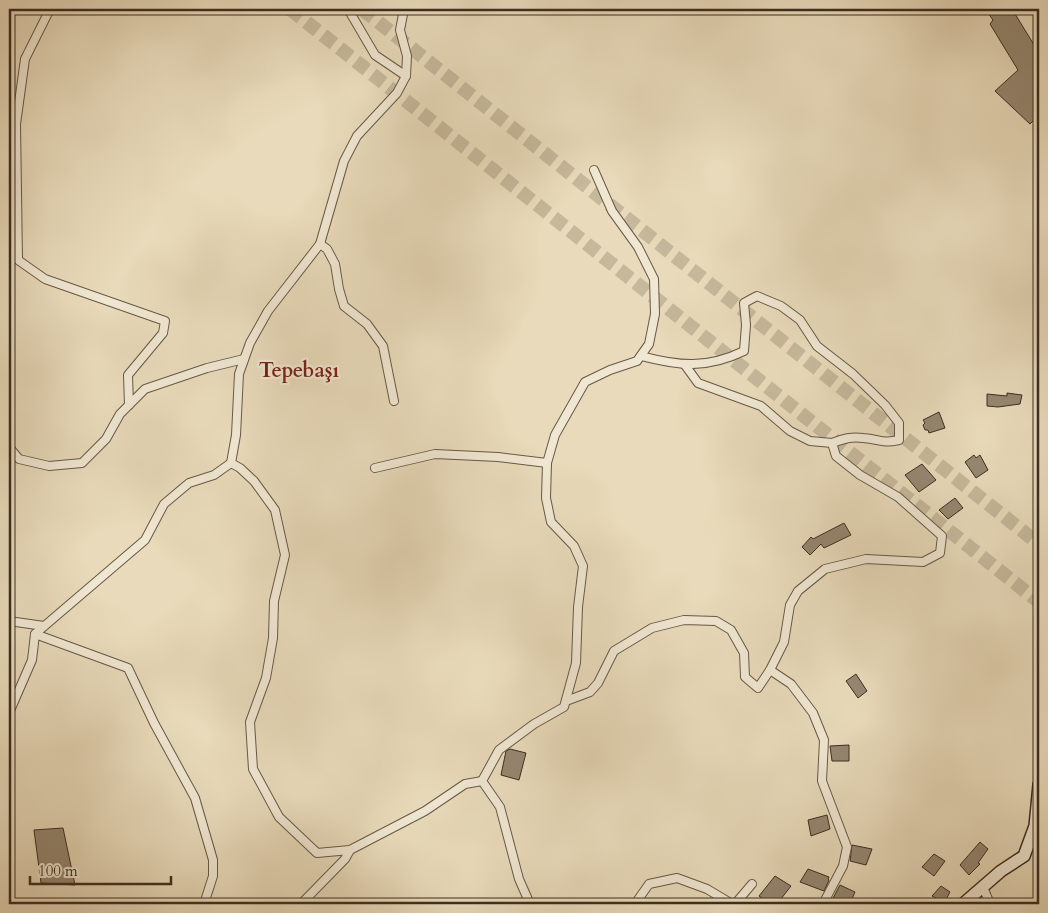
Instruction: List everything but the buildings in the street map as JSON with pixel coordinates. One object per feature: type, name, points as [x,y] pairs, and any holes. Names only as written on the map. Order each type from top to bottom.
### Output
[{"type":"street","points":[[50,9],[26,59],[16,124],[18,260],[45,279],[164,322],[163,333],[128,375],[129,405]]},
{"type":"street","points":[[348,9],[375,55],[406,76]]},
{"type":"street","points":[[9,712],[32,660],[35,634],[145,540],[164,504],[189,483],[214,475],[231,463],[236,436],[238,374],[250,343],[268,311],[320,244],[344,162],[357,136],[397,92],[406,76],[407,56],[400,30],[404,9]]},
{"type":"street","points":[[482,781],[499,750],[534,724],[564,707],[576,663],[582,566],[574,546],[551,522],[546,498],[547,463],[555,435],[585,382],[610,370],[637,361],[649,344],[656,314],[654,279],[638,246],[612,211],[594,170]]},
{"type":"street","points":[[320,244],[327,249],[335,264],[344,306],[367,324],[383,346],[394,401]]},
{"type":"street","points":[[641,356],[668,363],[686,365],[729,358],[744,351],[746,325],[744,304],[757,296],[782,306],[800,320],[817,346],[853,374],[885,405],[898,423],[899,440],[887,443],[864,438],[845,438],[832,443],[810,441],[790,431],[761,406],[698,383],[686,365]]},
{"type":"street","points":[[9,447],[19,459],[49,466],[82,463],[106,439],[120,414],[145,390],[207,368],[244,359]]},
{"type":"street","points":[[566,701],[590,692],[598,683],[614,651],[652,628],[684,620],[716,621],[731,630],[744,653],[745,677],[758,688],[770,670],[784,642],[790,606],[798,591],[825,569],[866,560],[922,562],[940,553],[942,536],[898,497],[860,475],[836,456],[832,443]]},
{"type":"street","points":[[375,468],[435,454],[498,456],[547,463]]},
{"type":"street","points":[[231,463],[240,468],[254,481],[275,510],[285,556],[274,601],[273,638],[266,678],[250,722],[253,769],[279,816],[317,853],[350,850],[424,811],[466,784],[482,781]]},
{"type":"street","points":[[9,621],[44,626]]},
{"type":"street","points":[[35,634],[128,668],[154,723],[195,798],[213,860],[213,876],[204,904]]},
{"type":"street","points":[[770,670],[791,684],[813,713],[824,740],[822,781],[847,847],[843,866],[823,904]]},
{"type":"street","points":[[482,781],[500,807],[519,879],[530,904]]},
{"type":"street","points":[[963,904],[1001,872],[1024,856],[1035,826],[1039,785]]},
{"type":"street","points":[[301,904],[345,859],[350,850]]},
{"type":"street","points":[[635,904],[649,884],[677,878],[706,889],[733,904],[752,884]]},
{"type":"street","points":[[983,887],[990,904]]},
{"type":"tunnel","points":[[290,9],[1039,602]]},
{"type":"tunnel","points":[[362,9],[1039,544]]},
{"type":"district","name":"Tepebaşı","points":[[299,370]]}]
